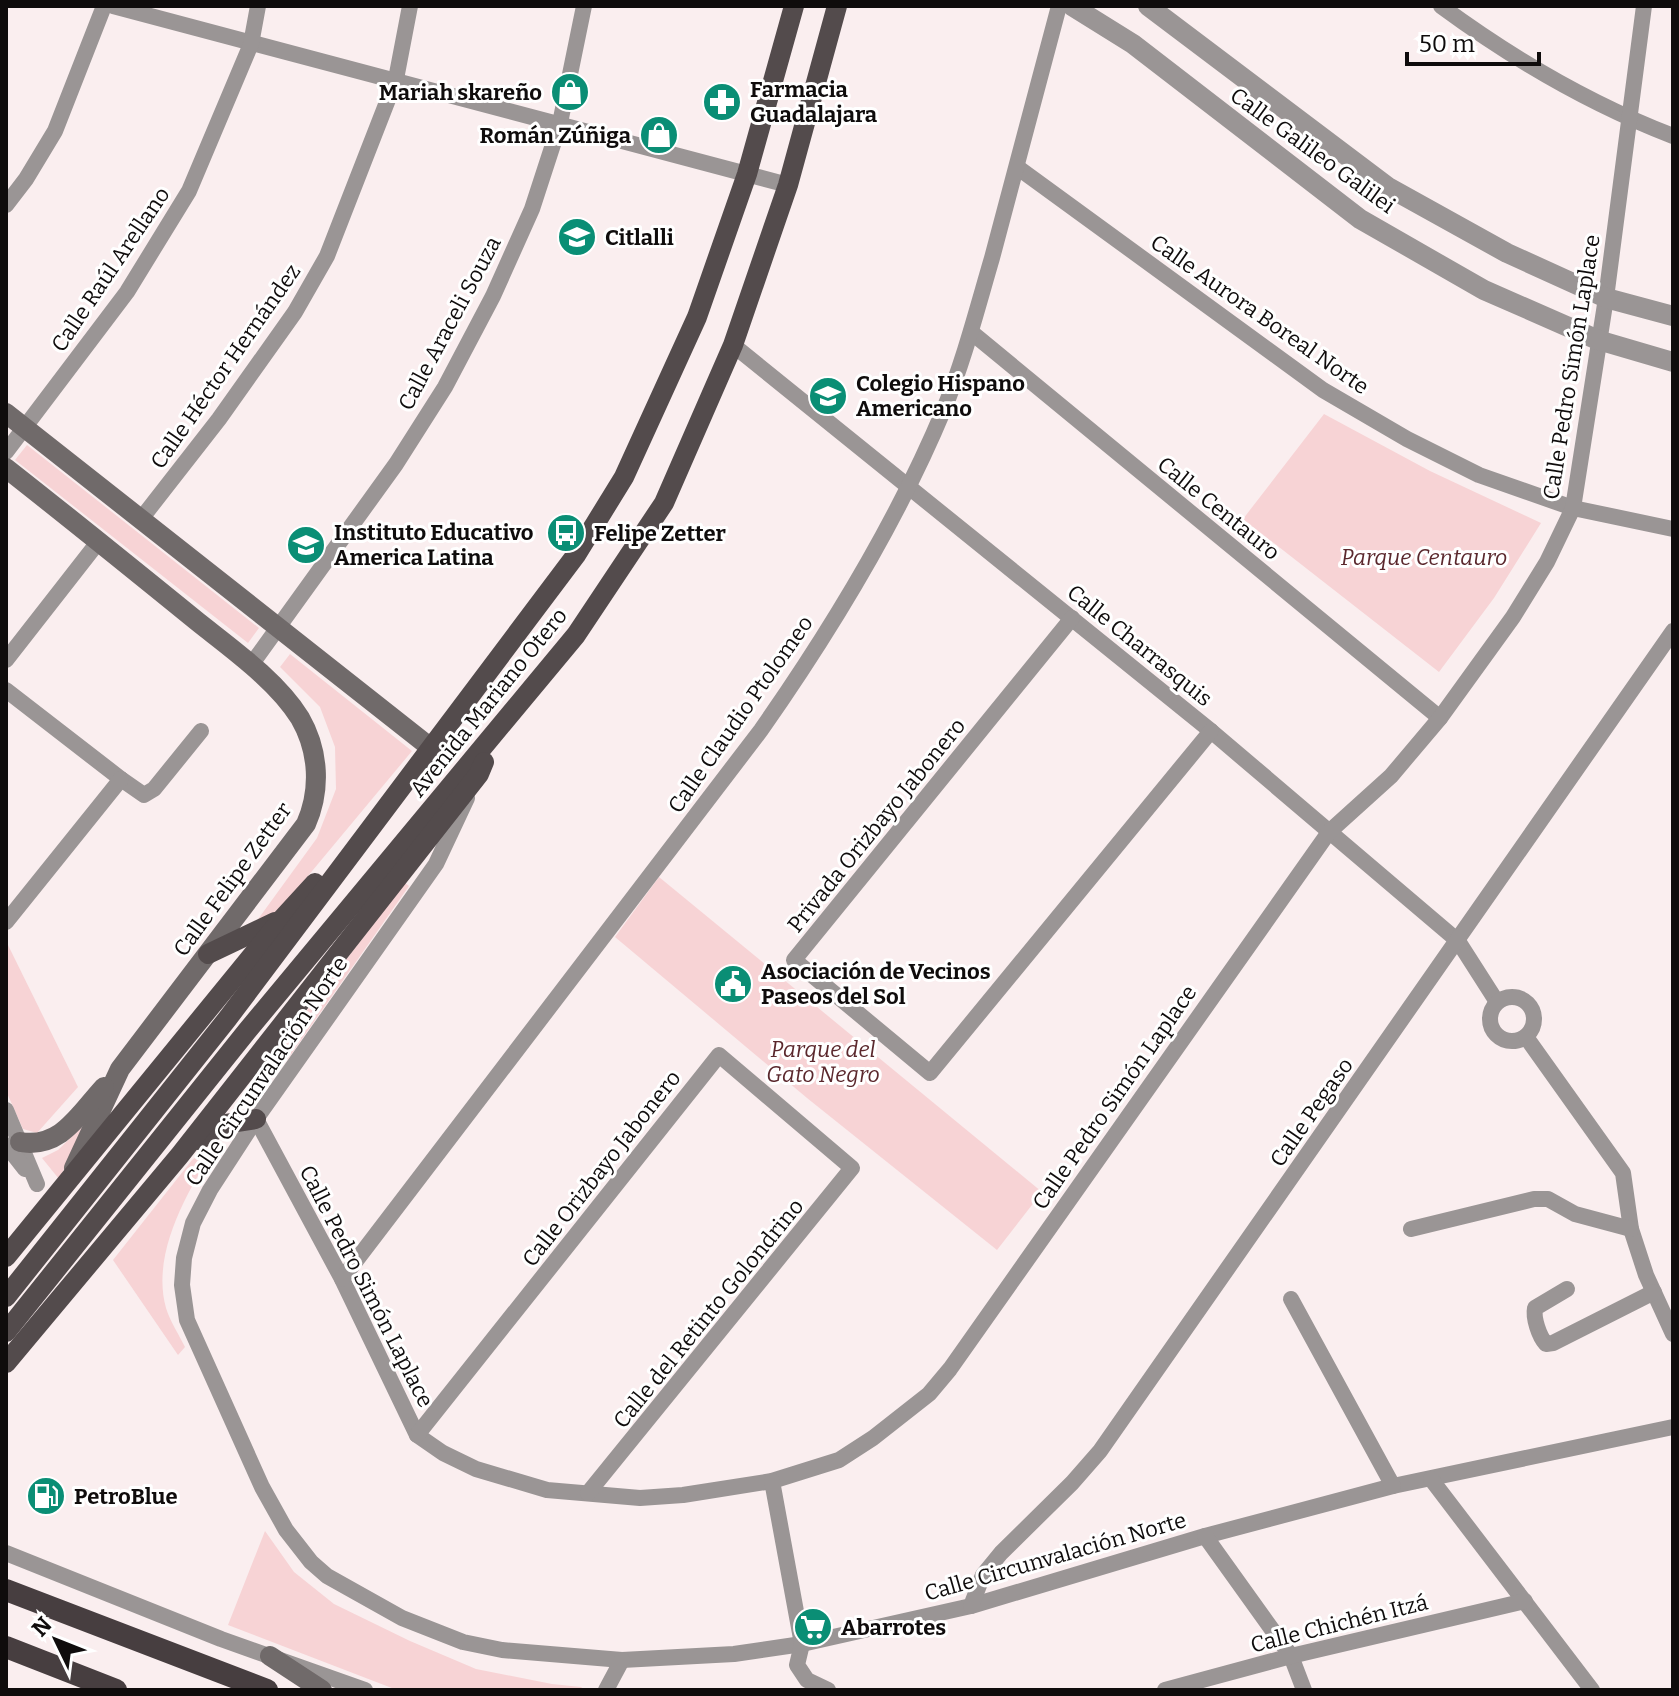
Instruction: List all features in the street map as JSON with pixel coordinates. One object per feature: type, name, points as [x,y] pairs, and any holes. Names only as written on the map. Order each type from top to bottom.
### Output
[{"type":"highway","points":[[6,1590],[267,1690]]},
{"type":"highway","points":[[6,1647],[116,1690]]},
{"type":"main road","name":"Avenida Mariano Otero","points":[[6,1297],[228,1018],[576,555],[624,477],[697,317],[747,174],[794,6]]},
{"type":"main road","name":"Avenida Mariano Otero","points":[[6,1332],[247,1031],[576,635],[664,503],[733,345],[788,185],[837,6]]},
{"type":"main road","points":[[6,413],[431,748]]},
{"type":"main road","name":"Calle Felipe Zetter","points":[[6,468],[251,665],[280,693],[305,728],[315,765],[314,801],[306,824],[120,1069],[67,1183]]},
{"type":"main road","points":[[6,1363],[180,1155],[479,774],[504,722]]},
{"type":"main road","points":[[6,1257],[282,919],[391,800]]},
{"type":"main road","points":[[208,954],[282,919]]},
{"type":"main road","points":[[13,1143],[39,1144],[55,1139],[120,1069]]},
{"type":"main road","points":[[180,1155],[206,1134],[225,1124],[256,1119]]},
{"type":"main road","points":[[270,1656],[322,1690]]},
{"type":"street","points":[[6,205],[55,131],[104,6]]},
{"type":"street","points":[[113,6],[788,185]]},
{"type":"street","name":"Calle Raúl Arellano","points":[[6,452],[127,292],[189,191],[251,44],[258,6]]},
{"type":"street","name":"Calle Héctor Hernández","points":[[141,519],[219,419],[295,312],[327,256],[396,79],[410,6]]},
{"type":"street","name":"Calle Araceli Souza","points":[[251,665],[396,464],[445,387],[493,296],[532,209],[560,123],[584,6]]},
{"type":"street","name":"Calle Claudio Ptolomeo","points":[[342,1279],[769,719],[822,640],[908,486],[944,409],[971,332],[1059,6]]},
{"type":"street","name":"Calle Galileo Galilei","points":[[1072,6],[1133,44],[1360,219],[1484,290],[1598,340],[1673,362]]},
{"type":"street","name":"Calle Galileo Galilei","points":[[1148,6],[1388,187],[1507,253],[1606,298],[1673,316]]},
{"type":"street","points":[[1441,6],[1543,74],[1628,119],[1673,136]]},
{"type":"street","points":[[1465,23],[1467,6]]},
{"type":"street","name":"Calle Pedro Simón Laplace","points":[[256,1119],[342,1279],[417,1435],[443,1453],[476,1469],[547,1490],[640,1498],[683,1495],[772,1481],[839,1460],[900,1419],[929,1394],[950,1369],[1329,832],[1391,776],[1440,718],[1513,617],[1547,562],[1573,508],[1606,298],[1644,6]]},
{"type":"street","name":"Calle Aurora Boreal Norte","points":[[1017,167],[1323,390],[1407,439],[1479,475],[1573,508],[1673,529]]},
{"type":"street","name":"Calle Centauro","points":[[971,332],[1440,718]]},
{"type":"street","name":"Calle Charrasquis","points":[[733,345],[1211,731],[1458,941],[1497,1002]]},
{"type":"street","points":[[6,660],[99,541]]},
{"type":"street","name":"Privada Orizbayo Jabonero","points":[[1072,618],[794,960],[930,1073],[1211,731]]},
{"type":"street","name":"Calle Pegaso","points":[[971,1606],[983,1575],[1001,1553],[1100,1451],[1673,631]]},
{"type":"street","points":[[6,690],[141,793],[148,794],[201,731]]},
{"type":"street","name":"Calle Circunvalación Norte","points":[[479,774],[436,864],[256,1119],[210,1190],[193,1223],[184,1258],[182,1285],[187,1320],[262,1487],[286,1530],[311,1562],[327,1576],[402,1618],[463,1642],[502,1650],[622,1660],[734,1654],[802,1644],[971,1606],[1205,1536],[1393,1486],[1673,1427]]},
{"type":"street","points":[[6,922],[121,779]]},
{"type":"street","points":[[1510,996],[1529,1004],[1534,1024],[1526,1037],[1511,1042],[1497,1036],[1492,1030],[1490,1015],[1497,1002],[1510,996]]},
{"type":"street","points":[[1526,1037],[1623,1173],[1631,1229],[1673,1334]]},
{"type":"street","name":"Calle Orizbayo Jabonero","points":[[417,1435],[719,1055],[843,1161]]},
{"type":"street","points":[[6,1110],[13,1143],[51,1202]]},
{"type":"street","name":"Calle del Retinto Golondrino","points":[[588,1493],[843,1180],[852,1168],[843,1161]]},
{"type":"street","points":[[1411,1229],[1534,1199],[1548,1199],[1575,1214],[1631,1229]]},
{"type":"street","points":[[1567,1289],[1535,1308],[1534,1314],[1546,1344],[1654,1292]]},
{"type":"street","points":[[1291,1299],[1393,1486]]},
{"type":"street","points":[[1431,1479],[1592,1690]]},
{"type":"street","points":[[772,1481],[802,1644],[797,1665],[807,1680],[828,1690]]},
{"type":"street","points":[[1205,1536],[1291,1656],[1304,1690]]},
{"type":"street","points":[[6,1553],[365,1690]]},
{"type":"street","name":"Calle Chichén Itzá","points":[[1165,1690],[1291,1656],[1525,1601]]},
{"type":"street","points":[[606,1690],[622,1660]]},
{"type":"green space","name":"Parque Centauro","points":[[1324,414],[1430,471],[1541,523],[1494,598],[1439,672],[1243,519]]},
{"type":"green space","points":[[27,445],[259,628],[248,643],[15,460]]},
{"type":"green space","points":[[290,654],[412,751],[273,918],[253,926],[317,838],[336,789],[335,747],[320,707],[280,667]]},
{"type":"green space","name":"Parque del Gato Negro","points":[[659,877],[1042,1192],[997,1250],[807,1098],[615,937]]},
{"type":"green space","points":[[405,883],[409,886],[288,1059],[280,1055],[295,1026]]},
{"type":"green space","points":[[6,941],[78,1087],[37,1133],[23,1129],[6,1091]]},
{"type":"green space","points":[[89,1120],[59,1179],[42,1158],[58,1150]]},
{"type":"green space","points":[[220,1140],[186,1198],[168,1242],[163,1286],[166,1308],[185,1347],[178,1355],[113,1260],[192,1160]]},
{"type":"green space","points":[[265,1531],[294,1572],[334,1604],[476,1669],[585,1690],[397,1690],[228,1625]]},
{"type":"place","name":"Mariah skareño","points":[[570,92]]},
{"type":"place","name":"Farmacia Guadalajara","points":[[722,102]]},
{"type":"place","name":"Román Zúñiga","points":[[659,135]]},
{"type":"place","name":"Citlalli","points":[[577,237]]},
{"type":"place","name":"Colegio Hispano Americano","points":[[828,396]]},
{"type":"place","name":"Felipe Zetter","points":[[566,533]]},
{"type":"place","name":"Instituto Educativo America Latina","points":[[306,545]]},
{"type":"place","name":"Asociación de Vecinos Paseos del Sol","points":[[733,984]]},
{"type":"place","name":"PetroBlue","points":[[46,1496]]},
{"type":"place","name":"Abarrotes","points":[[813,1627]]}]
